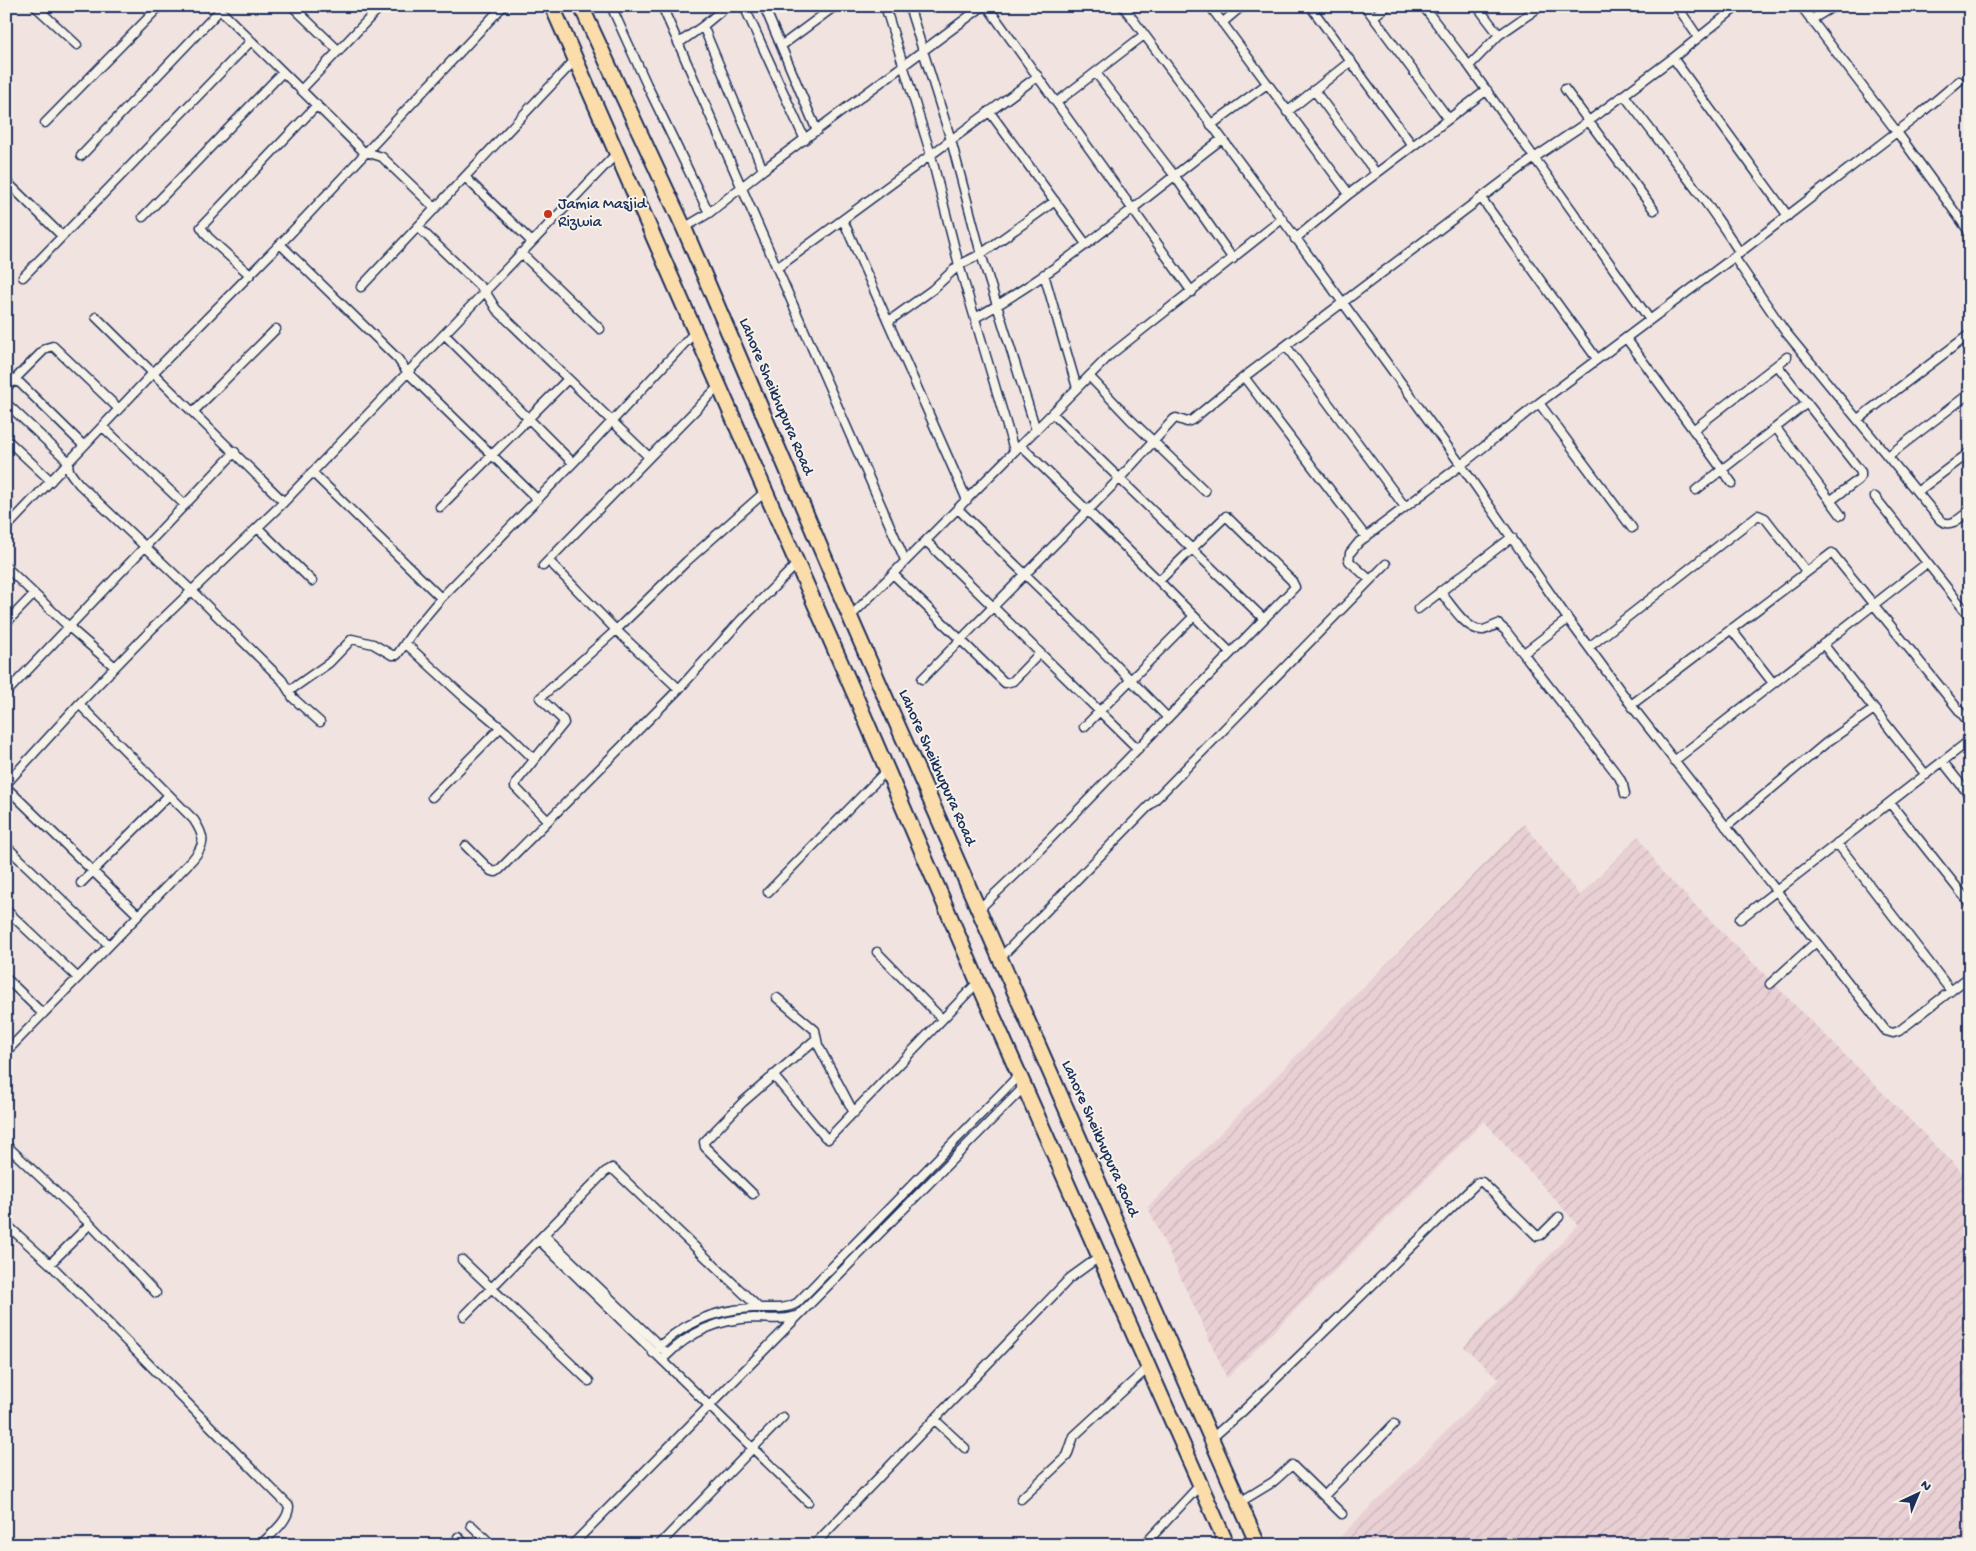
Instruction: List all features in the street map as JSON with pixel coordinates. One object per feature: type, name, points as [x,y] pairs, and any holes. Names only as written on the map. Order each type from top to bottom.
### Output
[{"type":"highway","points":[[552,6],[720,385],[978,982],[1227,1545]]},
{"type":"highway","name":"Lahore Sheikhupura Road","points":[[581,6],[684,228],[850,617],[1258,1545]]},
{"type":"street","points":[[34,6],[77,45]]},
{"type":"street","points":[[46,123],[160,6]]},
{"type":"street","points":[[292,6],[339,51]]},
{"type":"street","points":[[301,90],[381,6]]},
{"type":"street","points":[[6,528],[153,373],[280,244],[503,6]]},
{"type":"street","points":[[612,6],[646,85],[709,213]]},
{"type":"street","points":[[662,6],[905,560]]},
{"type":"street","points":[[679,43],[727,6]]},
{"type":"street","points":[[744,6],[805,140]]},
{"type":"street","points":[[764,6],[817,131]]},
{"type":"street","points":[[781,46],[835,6]]},
{"type":"street","points":[[885,6],[931,155],[959,265],[1017,448],[1087,510],[1231,653]]},
{"type":"street","points":[[909,6],[951,140],[981,254],[1036,430]]},
{"type":"street","points":[[684,228],[709,213],[763,170],[985,6],[1057,102],[1192,292]]},
{"type":"street","points":[[1123,6],[1282,219],[1461,465],[1568,619],[1632,705],[1886,1030],[1891,1033],[1899,1031],[1970,976]]},
{"type":"street","points":[[1210,6],[1349,194]]},
{"type":"street","points":[[1222,23],[1242,6]]},
{"type":"street","points":[[1310,6],[1412,145]]},
{"type":"street","points":[[1365,6],[1448,118]]},
{"type":"street","points":[[1373,17],[1387,6]]},
{"type":"street","points":[[1423,6],[1487,90],[1650,320]]},
{"type":"street","points":[[1477,6],[1499,35]]},
{"type":"street","points":[[1469,66],[1499,35],[1532,9],[1541,6]]},
{"type":"street","points":[[1677,6],[1698,38]]},
{"type":"street","points":[[922,679],[1120,478],[1174,419],[1186,422],[1192,420],[1286,346],[1534,158],[1624,95],[1738,6]]},
{"type":"street","points":[[1801,6],[1897,132],[1970,233]]},
{"type":"street","points":[[1811,20],[1834,6]]},
{"type":"street","points":[[81,156],[218,8],[366,153],[382,158],[435,208]]},
{"type":"street","points":[[703,26],[763,170]]},
{"type":"street","points":[[1057,102],[1144,35]]},
{"type":"street","points":[[23,277],[251,41]]},
{"type":"street","points":[[1672,58],[1788,216]]},
{"type":"street","points":[[361,287],[575,60]]},
{"type":"street","points":[[1287,112],[1351,61]]},
{"type":"street","points":[[143,217],[282,72]]},
{"type":"street","points":[[1096,73],[1174,175],[1233,259]]},
{"type":"street","points":[[777,268],[1038,76]]},
{"type":"street","points":[[1370,580],[1349,561],[1352,549],[1366,537],[1539,403],[1788,216],[1897,132],[1959,81]]},
{"type":"street","points":[[1210,125],[1267,84]]},
{"type":"street","points":[[1565,89],[1654,210]]},
{"type":"street","points":[[1314,90],[1376,173]]},
{"type":"street","points":[[1296,239],[1349,194],[1487,90]]},
{"type":"street","points":[[1624,95],[1664,150],[1707,202],[1737,255],[1784,330],[1937,517],[1946,524],[1951,524],[1970,510]]},
{"type":"street","points":[[250,275],[208,237],[201,227],[317,105]]},
{"type":"street","points":[[989,112],[1086,244]]},
{"type":"street","points":[[975,318],[997,306],[1086,244],[1222,140]]},
{"type":"street","points":[[138,915],[6,786],[79,704],[191,590],[284,502],[617,153]]},
{"type":"street","points":[[465,177],[532,242]]},
{"type":"street","points":[[6,181],[62,236]]},
{"type":"street","points":[[1482,199],[1597,360]]},
{"type":"street","points":[[889,321],[932,290],[959,265],[981,254],[1055,201]]},
{"type":"street","points":[[850,617],[1109,356],[1282,219]]},
{"type":"street","points":[[843,220],[967,500]]},
{"type":"street","points":[[418,227],[485,291],[496,309],[648,456]]},
{"type":"street","points":[[280,244],[537,499]]},
{"type":"street","points":[[522,253],[600,329]]},
{"type":"street","points":[[1044,274],[1077,388]]},
{"type":"street","points":[[96,317],[284,502]]},
{"type":"street","points":[[194,412],[276,328]]},
{"type":"street","points":[[289,691],[329,663],[353,638],[372,644],[394,656],[398,654],[441,598],[573,463],[696,332]]},
{"type":"street","points":[[444,334],[573,463]]},
{"type":"street","points":[[1858,419],[1970,334]]},
{"type":"street","points":[[1626,338],[1732,483]]},
{"type":"street","points":[[6,388],[46,348],[53,346],[119,409]]},
{"type":"street","points":[[1286,346],[1405,507]]},
{"type":"street","points":[[1693,430],[1787,357]]},
{"type":"street","points":[[1777,365],[1862,474],[1858,480],[1830,501]]},
{"type":"street","points":[[6,376],[20,383],[84,446]]},
{"type":"street","points":[[1089,376],[1205,491]]},
{"type":"street","points":[[440,507],[568,378]]},
{"type":"street","points":[[1244,378],[1366,537]]},
{"type":"street","points":[[679,689],[546,564],[648,456],[720,385]]},
{"type":"street","points":[[1888,456],[1970,393]]},
{"type":"street","points":[[1539,403],[1632,528]]},
{"type":"street","points":[[1696,490],[1807,403]]},
{"type":"street","points":[[6,404],[69,462],[70,472],[80,484],[282,680],[293,698],[320,722]]},
{"type":"street","points":[[1052,414],[1264,619]]},
{"type":"street","points":[[102,427],[185,505]]},
{"type":"street","points":[[1776,428],[1841,515]]},
{"type":"street","points":[[6,438],[52,481]]},
{"type":"street","points":[[6,693],[235,452]]},
{"type":"street","points":[[1917,492],[1970,452]]},
{"type":"street","points":[[312,472],[441,598]]},
{"type":"street","points":[[548,821],[515,787],[517,781],[564,723],[540,698],[616,630],[687,561],[766,491]]},
{"type":"street","points":[[1875,497],[1970,617]]},
{"type":"street","points":[[958,509],[1168,718]]},
{"type":"street","points":[[1589,647],[1758,516],[1765,518],[1806,571]]},
{"type":"street","points":[[979,909],[1017,873],[1295,588],[1295,584],[1228,517],[1223,517],[1159,581]]},
{"type":"street","points":[[258,528],[312,581]]},
{"type":"street","points":[[1418,609],[1512,537]]},
{"type":"street","points":[[926,541],[1138,749]]},
{"type":"street","points":[[1632,705],[1806,571],[1828,555],[1833,554],[1970,724]]},
{"type":"street","points":[[1674,761],[1927,563]]},
{"type":"street","points":[[466,846],[491,871],[496,872],[679,689],[742,619],[797,564]]},
{"type":"street","points":[[1000,958],[1386,564]]},
{"type":"street","points":[[6,567],[115,668]]},
{"type":"street","points":[[893,574],[1007,684],[1013,681],[1040,652]]},
{"type":"street","points":[[1440,591],[1469,626],[1482,630],[1498,624],[1501,626],[1524,653],[1618,777],[1623,785],[1625,794]]},
{"type":"street","points":[[6,623],[34,594]]},
{"type":"street","points":[[1084,727],[1194,616]]},
{"type":"street","points":[[1524,653],[1568,619]]},
{"type":"street","points":[[1731,629],[1773,683]]},
{"type":"street","points":[[405,643],[534,759]]},
{"type":"street","points":[[1823,644],[1926,775]]},
{"type":"street","points":[[7,1051],[192,860],[203,841],[202,834],[194,820],[79,704]]},
{"type":"street","points":[[1726,827],[1826,743],[1874,709]]},
{"type":"street","points":[[432,797],[500,728]]},
{"type":"street","points":[[1740,920],[1970,740]]},
{"type":"street","points":[[1943,762],[1970,796]]},
{"type":"street","points":[[768,892],[887,770]]},
{"type":"street","points":[[80,883],[169,795]]},
{"type":"street","points":[[1890,803],[1970,904]]},
{"type":"street","points":[[1837,843],[1951,991]]},
{"type":"street","points":[[6,846],[109,945]]},
{"type":"street","points":[[6,910],[78,978]]},
{"type":"street","points":[[1770,984],[1816,942]]},
{"type":"street","points":[[876,952],[942,1019]]},
{"type":"street","points":[[6,978],[43,1014]]},
{"type":"street","points":[[773,1075],[827,1139],[830,1139],[978,982]]},
{"type":"street","points":[[777,998],[813,1028],[817,1034],[818,1045],[854,1113]]},
{"type":"street","points":[[753,1194],[704,1144],[743,1102],[816,1038]]},
{"type":"street","points":[[653,1353],[676,1331],[695,1321],[730,1311],[784,1308],[800,1300],[1022,1081]]},
{"type":"street","points":[[572,1545],[799,1314],[1022,1081]]},
{"type":"street","points":[[6,1145],[90,1224],[156,1293]]},
{"type":"street","points":[[464,1316],[605,1172],[614,1168],[759,1308]]},
{"type":"street","points":[[1212,1438],[1244,1410],[1478,1182],[1482,1182],[1537,1236],[1542,1235],[1559,1217]]},
{"type":"street","points":[[6,1224],[50,1264],[280,1494],[289,1506],[289,1512],[286,1518],[260,1545]]},
{"type":"street","points":[[50,1264],[90,1224]]},
{"type":"street","points":[[541,1237],[668,1354]]},
{"type":"street","points":[[541,1237],[653,1353],[808,1502]]},
{"type":"street","points":[[814,1545],[1070,1278],[1099,1257]]},
{"type":"street","points":[[462,1260],[589,1381]]},
{"type":"street","points":[[661,1360],[687,1337],[716,1324],[744,1319],[785,1319],[799,1314]]},
{"type":"street","points":[[1022,1499],[1067,1456],[1074,1436],[1149,1367]]},
{"type":"street","points":[[660,1545],[783,1417]]},
{"type":"street","points":[[934,1419],[965,1448]]},
{"type":"street","points":[[1324,1496],[1394,1424]]},
{"type":"street","points":[[1240,1502],[1273,1482],[1292,1465],[1342,1514]]},
{"type":"street","points":[[1144,1545],[1200,1486]]},
{"type":"street","points":[[471,1525],[492,1545]]},
{"type":"street","points":[[458,1536],[466,1545]]},
{"type":"shaded area","points":[[1524,824],[1580,896],[1639,836],[1661,871],[1970,1180],[1970,1545],[1332,1545],[1499,1379],[1464,1347],[1578,1225],[1484,1121],[1227,1378],[1148,1207]]},
{"type":"place","name":"Jamia Masjid Rizwia","points":[[548,214]]}]
